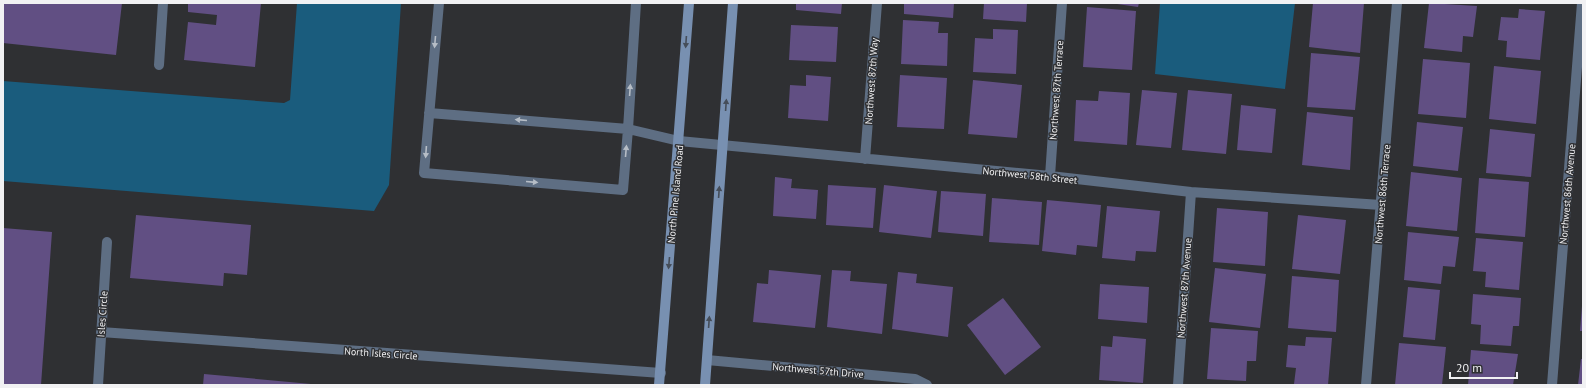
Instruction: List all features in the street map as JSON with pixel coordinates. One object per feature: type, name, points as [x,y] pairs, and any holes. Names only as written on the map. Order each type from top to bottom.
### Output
[{"type":"main road","name":"North Pine Island Road","points":[[659,385],[689,3]]},
{"type":"main road","points":[[705,385],[733,3]]},
{"type":"street","points":[[159,65],[163,3]]},
{"type":"street","points":[[438,3],[424,174],[623,190],[636,3]]},
{"type":"street","name":"Northwest 87th Way","points":[[865,159],[876,3]]},
{"type":"street","name":"Northwest 87th Terrace","points":[[1050,176],[1062,3]]},
{"type":"street","name":"Northwest 86th Terrace","points":[[1366,385],[1397,3]]},
{"type":"street","name":"Northwest 86th Avenue","points":[[1552,385],[1582,3]]},
{"type":"street","name":"Northwest 58th Street","points":[[429,113],[628,129],[679,141],[1050,176],[1191,192],[1381,205]]},
{"type":"street","name":"Northwest 87th Avenue","points":[[1178,385],[1191,192]]},
{"type":"street","name":"Isles Circle","points":[[98,385],[107,242]]},
{"type":"street","name":"North Isles Circle","points":[[101,332],[661,373]]},
{"type":"street","name":"Northwest 57th Drive","points":[[706,360],[915,379],[927,385]]},
{"type":"water","points":[[297,3],[401,3],[389,185],[374,211],[3,181],[3,81],[284,103],[290,100]]},
{"type":"water","points":[[1160,3],[1295,3],[1285,89],[1155,74]]},
{"type":"building","points":[[3,3],[122,3],[116,55],[3,43]]},
{"type":"building","points":[[188,3],[261,3],[255,67],[184,60],[188,22],[216,25],[217,15],[188,12]]},
{"type":"building","points":[[796,3],[842,3],[841,14],[796,10]]},
{"type":"building","points":[[904,3],[954,3],[953,18],[904,14]]},
{"type":"building","points":[[984,3],[1027,3],[1026,22],[983,19]]},
{"type":"building","points":[[1110,3],[1139,3],[1138,7]]},
{"type":"building","points":[[1313,3],[1364,3],[1360,53],[1309,47]]},
{"type":"building","points":[[1429,3],[1477,6],[1473,37],[1463,36],[1462,52],[1424,48]]},
{"type":"building","points":[[1087,7],[1136,11],[1132,70],[1083,67]]},
{"type":"building","points":[[1519,9],[1545,11],[1540,60],[1506,57],[1507,41],[1498,40],[1501,17],[1518,18]]},
{"type":"building","points":[[903,20],[939,22],[938,33],[948,33],[947,66],[901,64]]},
{"type":"building","points":[[791,25],[838,27],[836,62],[789,60]]},
{"type":"building","points":[[993,29],[1018,30],[1016,74],[973,72],[975,38],[993,39]]},
{"type":"building","points":[[1311,53],[1360,57],[1355,110],[1307,107]]},
{"type":"building","points":[[1423,59],[1470,63],[1466,118],[1418,114]]},
{"type":"building","points":[[1494,66],[1541,71],[1536,124],[1489,119]]},
{"type":"building","points":[[806,75],[831,77],[828,121],[788,118],[790,85],[806,86]]},
{"type":"building","points":[[900,75],[947,78],[944,129],[897,127]]},
{"type":"building","points":[[973,80],[1022,85],[1017,138],[968,134]]},
{"type":"building","points":[[1142,90],[1177,93],[1171,148],[1136,145]]},
{"type":"building","points":[[1188,90],[1232,94],[1226,154],[1182,150]]},
{"type":"building","points":[[1099,91],[1130,93],[1127,145],[1074,141],[1076,100],[1098,101]]},
{"type":"building","points":[[1241,105],[1276,109],[1272,153],[1237,150]]},
{"type":"building","points":[[1307,112],[1353,117],[1350,170],[1302,165]]},
{"type":"building","points":[[1417,122],[1463,127],[1458,171],[1413,166]]},
{"type":"building","points":[[1490,129],[1535,134],[1531,177],[1486,173]]},
{"type":"building","points":[[1411,172],[1462,178],[1457,231],[1406,226]]},
{"type":"building","points":[[775,177],[792,179],[791,188],[818,190],[816,219],[773,216]]},
{"type":"building","points":[[1479,178],[1529,182],[1525,237],[1475,233]]},
{"type":"building","points":[[828,185],[876,188],[873,228],[826,225]]},
{"type":"building","points":[[884,185],[937,191],[931,238],[879,232]]},
{"type":"building","points":[[941,191],[986,194],[983,236],[938,232]]},
{"type":"building","points":[[992,198],[1042,202],[1039,245],[989,242]]},
{"type":"building","points":[[1047,200],[1101,205],[1097,247],[1077,245],[1076,255],[1042,251]]},
{"type":"building","points":[[1107,206],[1160,211],[1156,252],[1136,251],[1135,261],[1102,258]]},
{"type":"building","points":[[1217,208],[1268,212],[1265,266],[1213,262]]},
{"type":"building","points":[[136,215],[251,225],[247,275],[224,273],[223,286],[130,278]]},
{"type":"building","points":[[1298,215],[1346,220],[1340,274],[1292,269]]},
{"type":"building","points":[[3,228],[52,232],[41,385],[3,385]]},
{"type":"building","points":[[1408,232],[1459,237],[1455,267],[1443,266],[1441,284],[1404,280]]},
{"type":"building","points":[[1476,238],[1523,242],[1519,290],[1485,287],[1486,272],[1473,271]]},
{"type":"building","points":[[1215,268],[1266,274],[1260,328],[1209,322]]},
{"type":"building","points":[[769,270],[821,275],[815,328],[753,322],[757,283],[768,284]]},
{"type":"building","points":[[832,270],[851,271],[850,281],[887,284],[882,334],[827,327]]},
{"type":"building","points":[[898,272],[917,274],[916,283],[953,287],[948,337],[892,329]]},
{"type":"building","points":[[1292,276],[1339,280],[1336,332],[1288,328]]},
{"type":"building","points":[[1100,284],[1149,287],[1147,323],[1098,319]]},
{"type":"building","points":[[1408,287],[1440,290],[1435,340],[1403,337]]},
{"type":"building","points":[[1473,294],[1521,298],[1519,326],[1513,326],[1511,346],[1480,344],[1481,325],[1471,324]]},
{"type":"building","points":[[1003,298],[1041,347],[1005,375],[967,325]]},
{"type":"building","points":[[1582,306],[1583,331],[1580,331]]},
{"type":"building","points":[[1211,328],[1258,331],[1256,361],[1247,361],[1246,381],[1207,379]]},
{"type":"building","points":[[1113,336],[1146,339],[1143,383],[1099,380],[1101,346],[1112,347]]},
{"type":"building","points":[[1306,337],[1332,338],[1328,385],[1294,384],[1296,368],[1286,367],[1288,345],[1305,346]]},
{"type":"building","points":[[1399,343],[1446,347],[1442,385],[1395,385]]},
{"type":"building","points":[[1471,350],[1518,354],[1513,385],[1468,385]]},
{"type":"building","points":[[1581,359],[1583,359],[1583,385],[1578,385]]},
{"type":"building","points":[[204,374],[311,384],[311,385],[203,385]]}]
